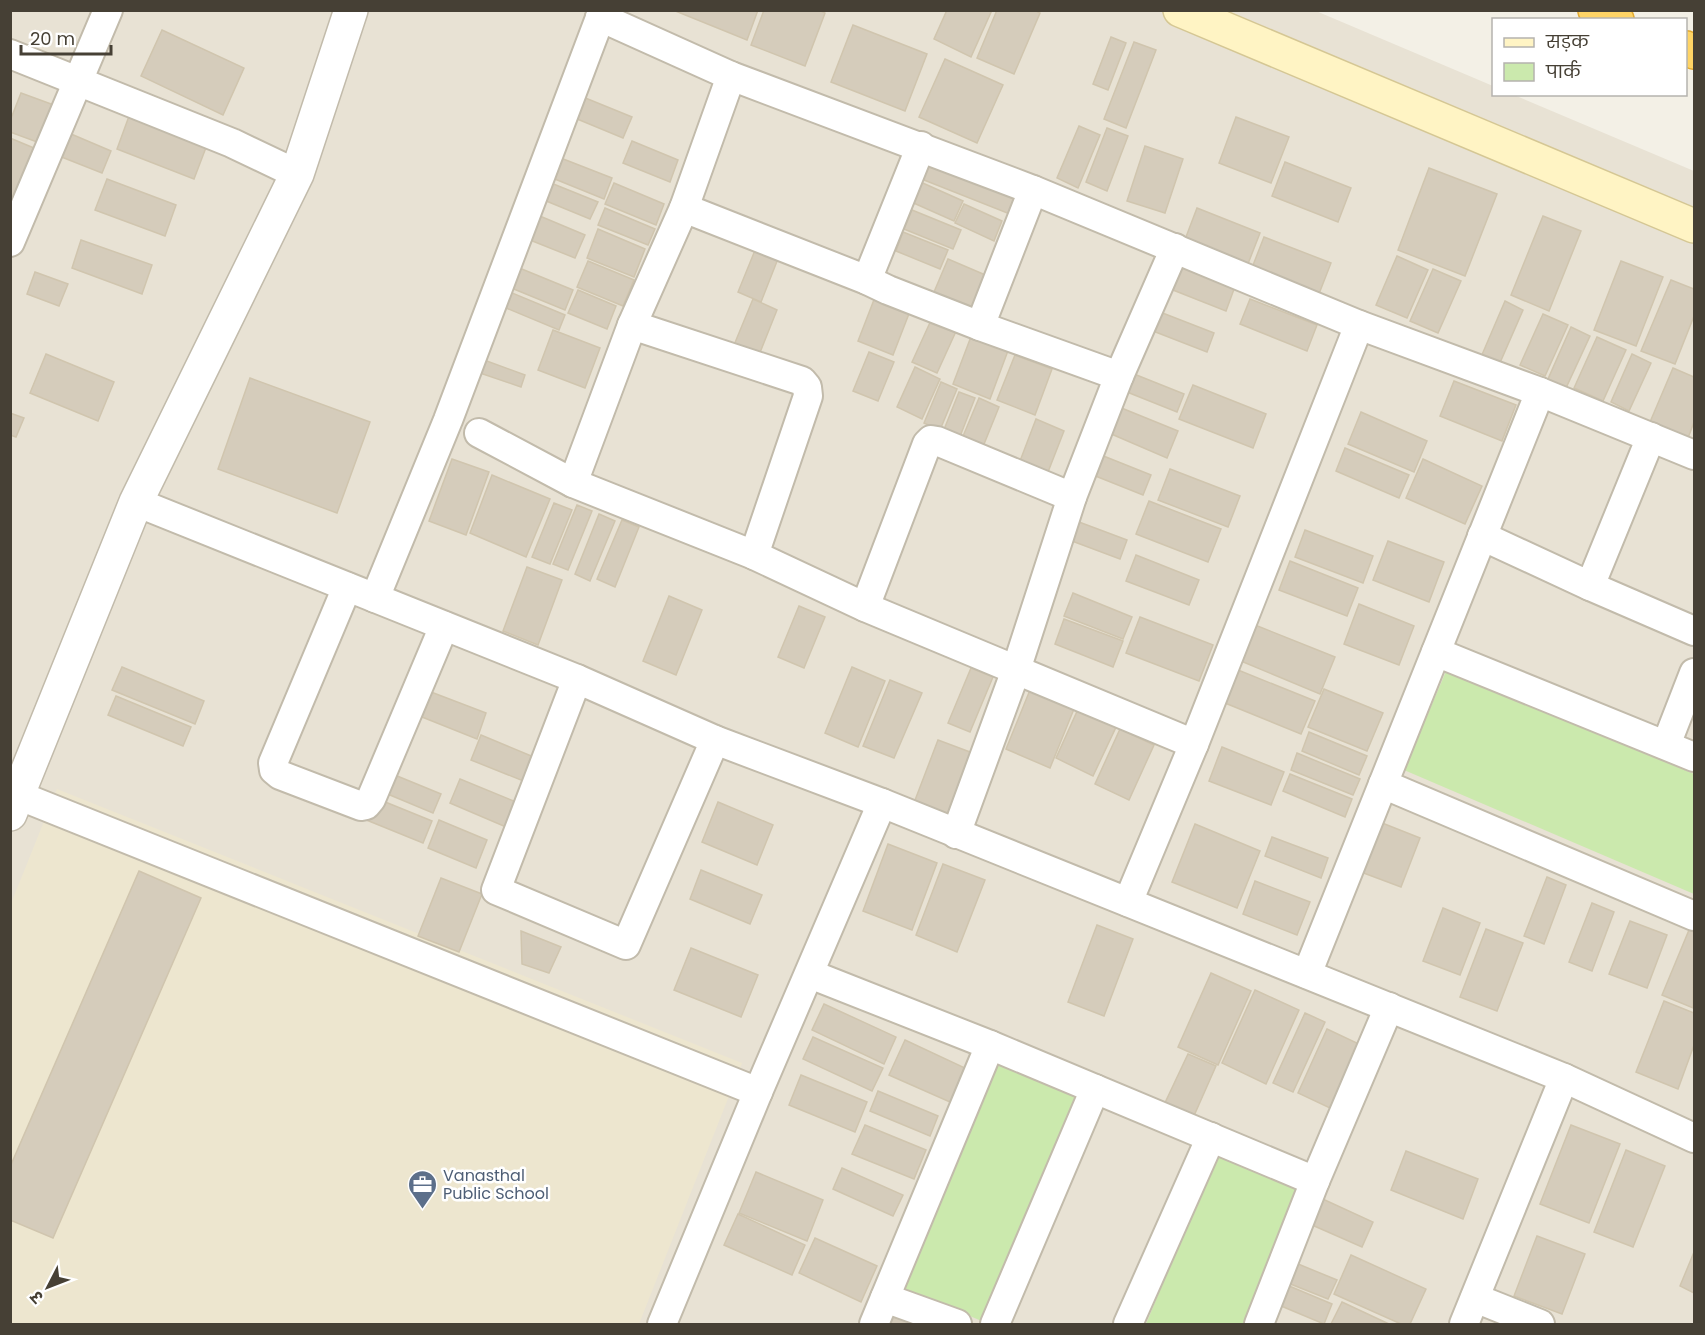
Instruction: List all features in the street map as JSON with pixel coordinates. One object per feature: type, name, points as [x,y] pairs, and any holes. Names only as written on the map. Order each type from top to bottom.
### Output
[{"type":"highway","points":[[1595,10],[1613,18]]},
{"type":"main road","points":[[1180,10],[1695,226]]},
{"type":"street","points":[[12,234],[108,10]]},
{"type":"street","points":[[351,10],[297,174],[136,502],[13,800],[299,906],[758,1092]]},
{"type":"street","points":[[375,598],[448,420],[601,14],[732,76],[1033,190],[1359,325],[1540,392],[1695,455]]},
{"type":"street","points":[[10,54],[232,143],[297,174]]},
{"type":"street","points":[[573,483],[632,325],[684,208],[732,76]]},
{"type":"street","points":[[867,280],[921,146]]},
{"type":"street","points":[[980,326],[1033,190]]},
{"type":"street","points":[[684,208],[980,326],[1119,376]]},
{"type":"street","points":[[956,834],[1016,670],[1072,497],[1119,376],[1175,248]]},
{"type":"street","points":[[632,325],[802,381],[807,387],[808,396],[754,555]]},
{"type":"street","points":[[1128,902],[1194,744],[1359,325]]},
{"type":"street","points":[[1307,974],[1540,392]]},
{"type":"street","points":[[479,433],[573,483],[754,555],[865,608],[1194,744]]},
{"type":"street","points":[[1590,586],[1650,437]]},
{"type":"street","points":[[865,608],[927,444],[931,440],[1072,497]]},
{"type":"street","points":[[136,502],[577,680],[715,740],[882,803],[1564,1078],[1695,1138]]},
{"type":"street","points":[[1482,536],[1695,631]]},
{"type":"street","points":[[347,587],[273,763],[274,770],[280,775],[361,806],[366,805],[444,626]]},
{"type":"street","points":[[1436,652],[1695,757]]},
{"type":"street","points":[[1665,745],[1695,673]]},
{"type":"street","points":[[577,680],[496,890],[626,945],[715,740]]},
{"type":"street","points":[[1383,784],[1695,916]]},
{"type":"street","points":[[662,1324],[758,1092],[882,803]]},
{"type":"street","points":[[810,974],[990,1045],[1316,1180]]},
{"type":"street","points":[[1259,1324],[1316,1180],[1389,1007]]},
{"type":"street","points":[[874,1324],[990,1045]]},
{"type":"street","points":[[1464,1324],[1564,1078]]},
{"type":"street","points":[[995,1324],[1095,1089]]},
{"type":"street","points":[[1128,1324],[1211,1137]]},
{"type":"street","points":[[885,1298],[957,1324]]},
{"type":"street","points":[[1475,1298],[1540,1324]]},
{"type":"shaded area","points":[[10,11],[1316,11],[1492,86],[1492,96],[1516,96],[1694,171],[1694,1324],[11,1324]]},
{"type":"shaded area","points":[[57,789],[742,1063],[639,1324],[11,1324],[10,906]]},
{"type":"green space","points":[[1447,669],[1694,774],[1694,894],[1404,770]]},
{"type":"green space","points":[[995,1060],[1079,1095],[984,1322],[901,1287]]},
{"type":"green space","points":[[1217,1152],[1300,1187],[1243,1324],[1146,1324]]},
{"type":"building","points":[[673,10],[758,10],[747,40]]},
{"type":"building","points":[[764,10],[819,10],[825,13],[805,66],[751,45]]},
{"type":"building","points":[[947,10],[992,10],[971,57],[934,39]]},
{"type":"building","points":[[997,10],[1034,10],[1040,13],[1014,74],[977,58]]},
{"type":"building","points":[[853,25],[927,54],[905,111],[831,82]]},
{"type":"building","points":[[162,30],[244,68],[223,115],[141,76]]},
{"type":"building","points":[[1111,37],[1126,43],[1108,90],[1093,84]]},
{"type":"building","points":[[1134,42],[1156,50],[1126,128],[1104,119]]},
{"type":"building","points":[[945,59],[1003,85],[977,143],[919,117]]},
{"type":"building","points":[[21,93],[62,108],[48,146],[10,132],[10,121]]},
{"type":"building","points":[[578,95],[632,117],[623,138],[570,116]]},
{"type":"building","points":[[132,108],[210,137],[194,179],[117,149]]},
{"type":"building","points":[[1236,117],[1289,137],[1271,183],[1219,163]]},
{"type":"building","points":[[1079,126],[1100,135],[1078,188],[1057,178]]},
{"type":"building","points":[[1107,128],[1128,136],[1107,191],[1086,182]]},
{"type":"building","points":[[64,131],[111,151],[102,173],[54,154]]},
{"type":"building","points":[[10,138],[41,151],[21,200],[10,196]]},
{"type":"building","points":[[632,141],[678,160],[670,182],[623,163]]},
{"type":"building","points":[[1145,146],[1183,159],[1165,213],[1127,201]]},
{"type":"building","points":[[553,155],[612,178],[604,199],[545,175]]},
{"type":"building","points":[[927,157],[1023,194],[1015,216],[919,178]]},
{"type":"building","points":[[1285,162],[1351,188],[1338,222],[1272,196]]},
{"type":"building","points":[[1429,168],[1497,194],[1465,276],[1398,250]]},
{"type":"building","points":[[107,179],[176,205],[165,236],[95,210]]},
{"type":"building","points":[[916,180],[963,201],[954,221],[907,200]]},
{"type":"building","points":[[546,181],[598,202],[590,219],[539,198]]},
{"type":"building","points":[[614,183],[664,204],[656,225],[605,204]]},
{"type":"building","points":[[964,204],[1002,221],[994,241],[955,223]]},
{"type":"building","points":[[605,208],[655,229],[648,245],[598,225]]},
{"type":"building","points":[[1197,208],[1260,233],[1244,274],[1181,250]]},
{"type":"building","points":[[912,210],[961,230],[953,249],[904,229]]},
{"type":"building","points":[[535,214],[585,235],[575,258],[525,238]]},
{"type":"building","points":[[1543,216],[1581,231],[1549,311],[1511,295]]},
{"type":"building","points":[[598,229],[645,249],[634,277],[587,258]]},
{"type":"building","points":[[903,232],[948,250],[940,269],[896,251]]},
{"type":"building","points":[[1264,237],[1331,263],[1315,304],[1248,278]]},
{"type":"building","points":[[81,240],[152,265],[142,294],[72,268]]},
{"type":"building","points":[[758,243],[781,251],[761,302],[738,292]]},
{"type":"building","points":[[1397,256],[1428,270],[1407,318],[1376,305]]},
{"type":"building","points":[[948,259],[997,280],[980,319],[931,299]]},
{"type":"building","points":[[1185,260],[1237,281],[1226,311],[1173,290]]},
{"type":"building","points":[[588,261],[634,280],[623,306],[577,287]]},
{"type":"building","points":[[1621,261],[1663,277],[1636,346],[1594,330]]},
{"type":"building","points":[[512,265],[573,290],[565,310],[504,285]]},
{"type":"building","points":[[1433,269],[1461,281],[1438,333],[1410,321]]},
{"type":"building","points":[[35,272],[68,284],[59,306],[27,294]]},
{"type":"building","points":[[1671,280],[1694,289],[1694,316],[1675,364],[1641,351]]},
{"type":"building","points":[[505,290],[565,315],[559,330],[499,305]]},
{"type":"building","points":[[578,290],[616,306],[607,329],[568,313]]},
{"type":"building","points":[[877,292],[912,306],[893,355],[858,341]]},
{"type":"building","points":[[753,299],[777,310],[759,355],[734,345]]},
{"type":"building","points":[[1250,299],[1317,325],[1307,351],[1240,324]]},
{"type":"building","points":[[1505,301],[1523,310],[1499,365],[1481,357]]},
{"type":"building","points":[[1160,312],[1214,333],[1207,352],[1153,331]]},
{"type":"building","points":[[1543,314],[1568,325],[1545,376],[1520,365]]},
{"type":"building","points":[[933,316],[958,327],[937,373],[912,362]]},
{"type":"building","points":[[1571,327],[1590,336],[1566,388],[1548,379]]},
{"type":"building","points":[[553,330],[600,348],[585,388],[538,370]]},
{"type":"building","points":[[972,334],[1009,348],[990,399],[953,384]]},
{"type":"building","points":[[1597,337],[1626,350],[1603,401],[1574,388]]},
{"type":"building","points":[[869,352],[894,362],[878,401],[853,391]]},
{"type":"building","points":[[46,354],[114,382],[98,421],[30,393]]},
{"type":"building","points":[[1632,354],[1651,363],[1629,411],[1611,402]]},
{"type":"building","points":[[1015,355],[1052,369],[1035,415],[997,400]]},
{"type":"building","points":[[484,360],[525,375],[521,387],[480,373]]},
{"type":"building","points":[[915,367],[940,379],[922,419],[897,407]]},
{"type":"building","points":[[1673,368],[1694,377],[1694,422],[1688,438],[1650,422]]},
{"type":"building","points":[[1129,372],[1184,394],[1177,412],[1122,390]]},
{"type":"building","points":[[250,378],[370,422],[337,513],[218,469]]},
{"type":"building","points":[[1454,381],[1516,405],[1502,441],[1440,416]]},
{"type":"building","points":[[941,382],[957,389],[940,430],[924,423]]},
{"type":"building","points":[[1193,385],[1266,414],[1253,448],[1179,419]]},
{"type":"building","points":[[959,392],[975,398],[959,439],[943,432]]},
{"type":"building","points":[[979,398],[999,407],[982,449],[961,441]]},
{"type":"building","points":[[1119,407],[1178,431],[1167,458],[1109,433]]},
{"type":"building","points":[[1361,412],[1427,441],[1414,472],[1348,444]]},
{"type":"building","points":[[10,413],[24,418],[16,437],[10,435]]},
{"type":"building","points":[[1036,419],[1064,431],[1048,472],[1020,461]]},
{"type":"building","points":[[1345,448],[1409,475],[1399,498],[1336,471]]},
{"type":"building","points":[[1096,453],[1151,475],[1143,495],[1088,473]]},
{"type":"building","points":[[452,459],[489,472],[466,535],[429,521]]},
{"type":"building","points":[[1423,459],[1482,486],[1465,524],[1406,498]]},
{"type":"building","points":[[1170,469],[1240,496],[1228,527],[1158,500]]},
{"type":"building","points":[[492,475],[550,499],[526,557],[470,533]]},
{"type":"building","points":[[1149,501],[1221,529],[1208,562],[1136,534]]},
{"type":"building","points":[[554,503],[572,510],[550,564],[532,557]]},
{"type":"building","points":[[577,505],[592,511],[568,570],[553,564]]},
{"type":"building","points":[[599,514],[615,521],[590,581],[575,574]]},
{"type":"building","points":[[1071,519],[1127,540],[1120,559],[1064,538]]},
{"type":"building","points":[[622,520],[639,527],[615,587],[597,579]]},
{"type":"building","points":[[1305,530],[1373,556],[1363,583],[1295,557]]},
{"type":"building","points":[[1388,541],[1444,562],[1429,602],[1373,580]]},
{"type":"building","points":[[1136,555],[1199,580],[1189,605],[1126,581]]},
{"type":"building","points":[[1290,561],[1358,588],[1347,616],[1279,590]]},
{"type":"building","points":[[527,567],[562,580],[538,645],[503,631]]},
{"type":"building","points":[[1073,593],[1132,617],[1123,639],[1064,616]]},
{"type":"building","points":[[669,596],[702,610],[676,675],[643,661]]},
{"type":"building","points":[[1359,604],[1414,626],[1399,665],[1344,644]]},
{"type":"building","points":[[799,606],[825,617],[804,668],[778,657]]},
{"type":"building","points":[[1140,617],[1213,645],[1199,681],[1126,653]]},
{"type":"building","points":[[1064,619],[1123,641],[1113,667],[1055,644]]},
{"type":"building","points":[[1255,625],[1335,657],[1320,694],[1241,661]]},
{"type":"building","points":[[122,667],[204,701],[195,724],[112,690]]},
{"type":"building","points":[[852,667],[885,681],[858,747],[825,733]]},
{"type":"building","points":[[971,668],[993,677],[970,732],[948,723]]},
{"type":"building","points":[[1238,670],[1315,701],[1301,734],[1225,703]]},
{"type":"building","points":[[890,680],[922,693],[894,758],[863,746]]},
{"type":"building","points":[[1324,689],[1383,713],[1367,751],[1308,727]]},
{"type":"building","points":[[1030,690],[1074,709],[1050,768],[1006,749]]},
{"type":"building","points":[[431,692],[486,713],[477,739],[422,717]]},
{"type":"building","points":[[116,696],[191,727],[183,746],[108,715]]},
{"type":"building","points":[[1079,707],[1117,725],[1093,776],[1056,758]]},
{"type":"building","points":[[1120,729],[1154,745],[1129,800],[1095,784]]},
{"type":"building","points":[[1309,732],[1367,756],[1359,775],[1302,751]]},
{"type":"building","points":[[481,735],[536,758],[526,782],[471,760]]},
{"type":"building","points":[[938,740],[978,755],[952,823],[912,808]]},
{"type":"building","points":[[1222,747],[1284,772],[1271,805],[1209,781]]},
{"type":"building","points":[[1297,753],[1360,779],[1353,795],[1291,770]]},
{"type":"building","points":[[385,771],[441,794],[433,813],[378,790]]},
{"type":"building","points":[[1290,774],[1352,799],[1345,817],[1283,791]]},
{"type":"building","points":[[460,779],[516,802],[506,827],[450,803]]},
{"type":"building","points":[[373,797],[432,821],[423,843],[364,819]]},
{"type":"building","points":[[718,802],[773,825],[757,865],[702,842]]},
{"type":"building","points":[[1372,819],[1420,838],[1401,887],[1353,869]]},
{"type":"building","points":[[439,820],[487,840],[476,868],[428,848]]},
{"type":"building","points":[[1195,824],[1260,851],[1237,908],[1172,882]]},
{"type":"building","points":[[1272,837],[1328,858],[1321,878],[1265,856]]},
{"type":"building","points":[[888,844],[937,863],[912,930],[863,911]]},
{"type":"building","points":[[943,864],[985,880],[957,952],[916,935]]},
{"type":"building","points":[[701,870],[762,895],[750,924],[690,899]]},
{"type":"building","points":[[139,871],[201,898],[53,1238],[10,1220],[10,1167]]},
{"type":"building","points":[[1547,877],[1566,885],[1544,944],[1524,936]]},
{"type":"building","points":[[441,878],[482,894],[459,952],[418,936]]},
{"type":"building","points":[[1255,881],[1310,902],[1297,935],[1243,914]]},
{"type":"building","points":[[1592,903],[1614,912],[1592,971],[1569,962]]},
{"type":"building","points":[[1443,908],[1480,923],[1460,975],[1423,961]]},
{"type":"building","points":[[1630,921],[1667,935],[1647,988],[1609,974]]},
{"type":"building","points":[[1097,925],[1133,939],[1104,1016],[1068,1002]]},
{"type":"building","points":[[1486,929],[1523,943],[1497,1011],[1460,997]]},
{"type":"building","points":[[1689,930],[1694,932],[1693,1008],[1662,995]]},
{"type":"building","points":[[521,931],[561,947],[549,973],[522,964]]},
{"type":"building","points":[[691,948],[758,975],[741,1017],[674,990]]},
{"type":"building","points":[[1211,973],[1251,991],[1218,1065],[1178,1047]]},
{"type":"building","points":[[1255,990],[1299,1010],[1266,1084],[1222,1063]]},
{"type":"building","points":[[1664,1001],[1694,1013],[1694,1045],[1678,1089],[1636,1072]]},
{"type":"building","points":[[824,1004],[896,1037],[884,1064],[812,1030]]},
{"type":"building","points":[[1305,1013],[1325,1022],[1293,1092],[1273,1083]]},
{"type":"building","points":[[1327,1029],[1359,1044],[1330,1108],[1298,1093]]},
{"type":"building","points":[[813,1037],[883,1068],[872,1091],[803,1059]]},
{"type":"building","points":[[905,1040],[965,1068],[950,1102],[889,1075]]},
{"type":"building","points":[[1188,1054],[1216,1066],[1193,1118],[1164,1105]]},
{"type":"building","points":[[801,1075],[867,1102],[855,1132],[789,1105]]},
{"type":"building","points":[[878,1091],[938,1116],[930,1136],[870,1111]]},
{"type":"building","points":[[865,1125],[926,1150],[914,1179],[852,1154]]},
{"type":"building","points":[[1571,1125],[1620,1144],[1589,1223],[1540,1204]]},
{"type":"building","points":[[1626,1150],[1665,1166],[1633,1247],[1594,1232]]},
{"type":"building","points":[[1406,1151],[1478,1179],[1463,1219],[1391,1190]]},
{"type":"building","points":[[842,1168],[903,1195],[893,1216],[833,1189]]},
{"type":"building","points":[[756,1172],[823,1200],[807,1241],[739,1213]]},
{"type":"building","points":[[1314,1195],[1373,1222],[1362,1247],[1303,1221]]},
{"type":"building","points":[[738,1214],[805,1245],[792,1275],[724,1245]]},
{"type":"building","points":[[1537,1236],[1585,1254],[1562,1314],[1514,1296]]},
{"type":"building","points":[[815,1238],[877,1266],[861,1302],[799,1273]]},
{"type":"building","points":[[1694,1252],[1694,1293],[1680,1286]]},
{"type":"building","points":[[1351,1255],[1426,1289],[1410,1324],[1401,1324],[1334,1294]]},
{"type":"building","points":[[1286,1259],[1337,1280],[1328,1299],[1278,1279]]},
{"type":"building","points":[[1282,1283],[1332,1304],[1324,1324],[1274,1303]]},
{"type":"building","points":[[1342,1302],[1389,1324],[1331,1324]]},
{"type":"building","points":[[890,1309],[924,1324],[884,1324]]},
{"type":"place","name":"Vanasthal Public School","points":[[422,1210]]}]
